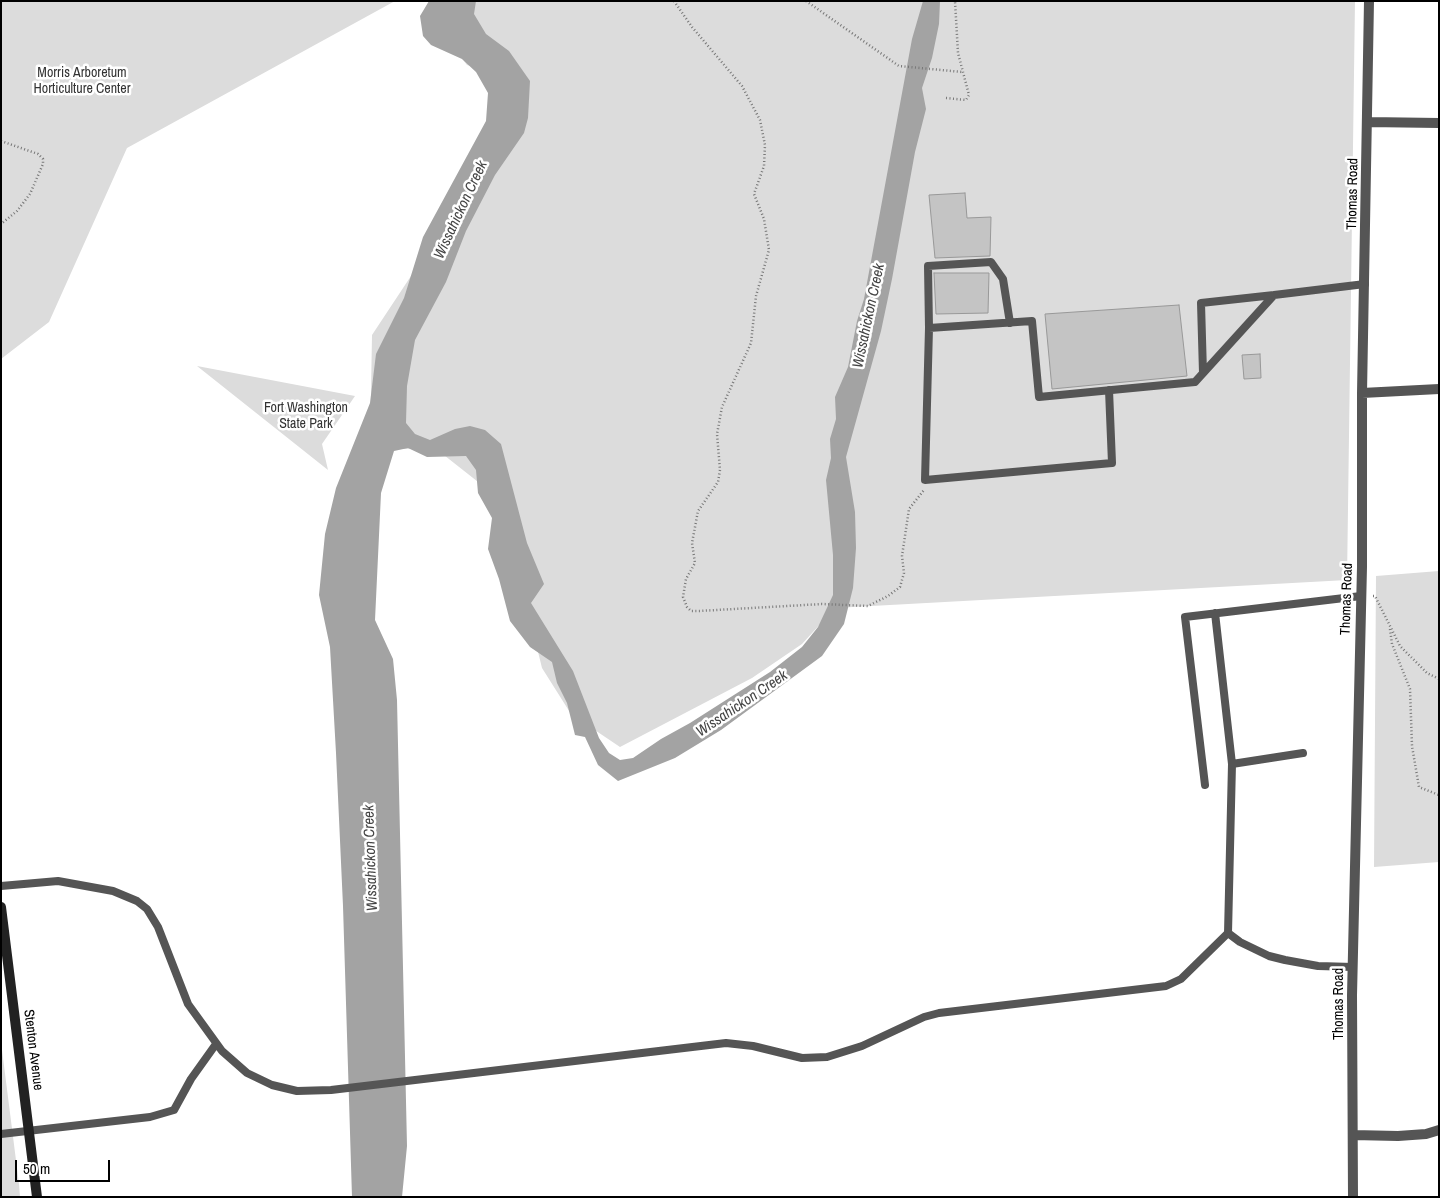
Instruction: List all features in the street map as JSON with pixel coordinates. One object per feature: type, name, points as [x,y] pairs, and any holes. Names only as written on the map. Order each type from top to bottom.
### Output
[{"type":"main road","name":"Stenton Avenue","points":[[1,907],[38,1197]]},
{"type":"street","name":"Thomas Road","points":[[1353,1197],[1352,967],[1361,596],[1362,393],[1369,1]]},
{"type":"street","points":[[1368,122],[1439,123]]},
{"type":"street","points":[[1362,393],[1439,389]]},
{"type":"street","points":[[1353,1135],[1398,1136],[1426,1134],[1439,1130]]},
{"type":"lane","points":[[1010,323],[1004,279],[991,262],[928,266],[929,328],[925,480],[1112,463],[1109,390]]},
{"type":"lane","points":[[1203,373],[1201,303],[1365,284]]},
{"type":"lane","points":[[929,328],[1032,321],[1038,397],[1195,382],[1274,295]]},
{"type":"lane","points":[[1205,785],[1185,617],[1361,596]]},
{"type":"lane","points":[[1,886],[58,881],[96,886],[125,894],[136,901],[153,918],[188,1004],[216,1044],[235,1064],[260,1080],[297,1091],[331,1090],[726,1043],[753,1046],[802,1058],[827,1057],[862,1046],[924,1017],[939,1013],[1166,986],[1181,979],[1228,933],[1232,764],[1215,614]]},
{"type":"lane","points":[[1232,764],[1303,753]]},
{"type":"lane","points":[[1228,933],[1240,942],[1285,960],[1318,966],[1352,967]]},
{"type":"lane","points":[[1,1134],[150,1117],[174,1110],[191,1079],[216,1044]]},
{"type":"path","points":[[674,1],[692,27],[742,86],[760,120],[764,145],[764,166],[754,194],[764,219],[769,250],[756,296],[751,342],[722,407],[717,434],[720,470],[718,482],[698,511],[692,543],[695,562],[686,579],[683,597],[691,611],[822,604],[868,606],[888,596],[900,587],[904,573],[902,556],[906,520],[909,509],[924,491],[925,480]]},
{"type":"path","points":[[806,1],[899,66],[962,72]]},
{"type":"path","points":[[946,98],[966,100],[969,94],[962,72],[957,42],[955,1]]},
{"type":"path","points":[[1,141],[32,151],[43,159],[42,171],[30,194],[1,224]]},
{"type":"path","points":[[1361,596],[1375,596],[1400,646],[1426,673],[1439,679]]},
{"type":"path","points":[[1390,629],[1392,644],[1410,689],[1412,746],[1419,787],[1439,795]]},
{"type":"green space","name":"Morris Arboretum Horticulture Center","points":[[1,1],[395,1],[127,148],[49,322],[1,359]]},
{"type":"green space","points":[[468,1],[1355,1],[1347,580],[835,608],[802,644],[752,678],[620,747],[571,714],[542,668],[528,611],[487,489],[435,448],[370,450],[372,335],[518,114],[505,76],[467,65],[440,30]]},
{"type":"green space","name":"Fort Washington State Park","points":[[197,366],[355,396],[322,444],[328,470]]},
{"type":"green space","points":[[1439,571],[1439,862],[1374,867],[1376,576]]},
{"type":"green space","points":[[1,1042],[19,1184],[20,1197],[1,1197]]},
{"type":"water","name":"Wissahickon Creek","points":[[429,1],[476,1],[474,14],[486,34],[509,51],[530,81],[528,118],[524,133],[495,175],[466,231],[446,282],[415,340],[407,386],[406,423],[415,434],[430,440],[455,429],[470,426],[485,430],[501,444],[527,543],[544,584],[531,603],[573,671],[599,738],[609,753],[620,760],[633,758],[770,672],[802,647],[818,627],[833,595],[833,555],[826,480],[831,458],[830,439],[836,419],[835,397],[848,367],[857,321],[864,299],[912,39],[923,1],[940,1],[939,24],[932,58],[922,88],[926,109],[915,152],[892,279],[881,331],[846,457],[855,512],[856,548],[853,588],[844,624],[822,656],[721,730],[675,758],[618,781],[598,765],[585,737],[575,735],[567,703],[557,683],[552,662],[530,647],[510,621],[499,579],[488,549],[492,518],[478,493],[476,470],[466,456],[427,457],[408,448],[394,451],[381,493],[375,620],[393,659],[397,700],[407,1146],[402,1197],[352,1197],[336,753],[330,647],[319,595],[325,534],[336,488],[370,403],[376,354],[404,298],[423,237],[486,121],[488,93],[476,72],[462,59],[431,45],[423,36],[420,16]]},
{"type":"building","points":[[965,193],[967,218],[991,217],[990,256],[935,258],[929,195]]},
{"type":"building","points":[[934,273],[989,273],[988,313],[936,314]]},
{"type":"building","points":[[1179,305],[1187,376],[1052,389],[1045,314]]},
{"type":"building","points":[[1260,354],[1261,378],[1244,379],[1242,355]]}]
